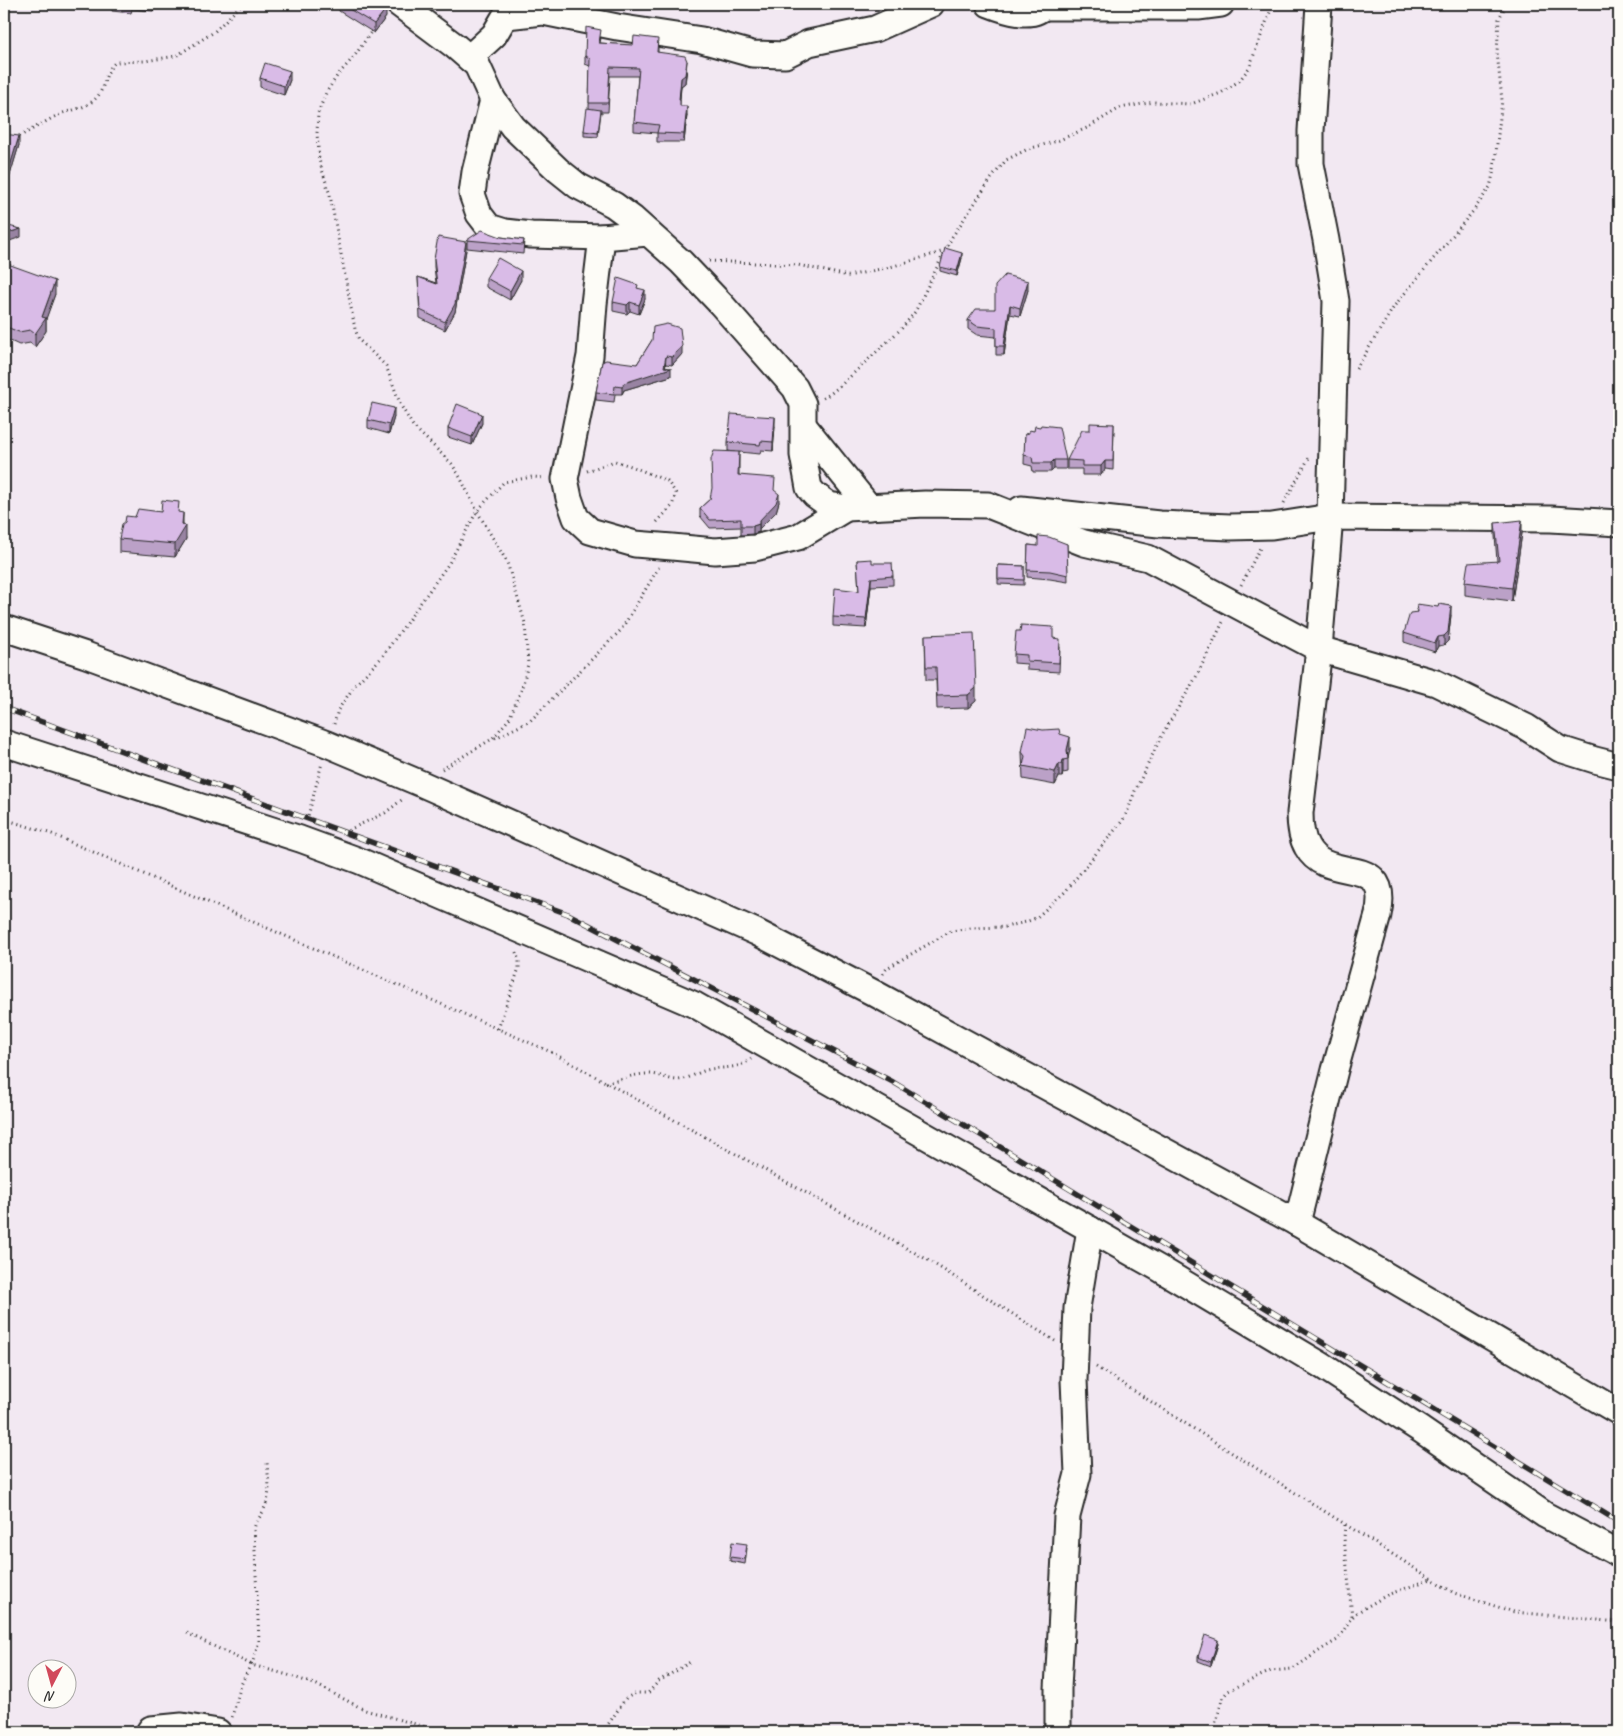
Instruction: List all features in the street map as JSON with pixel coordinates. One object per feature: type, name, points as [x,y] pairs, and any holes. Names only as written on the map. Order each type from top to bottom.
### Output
[{"type":"street","points":[[399,4],[456,46],[477,65],[493,100],[513,127],[558,170],[578,186],[614,205],[633,219],[680,262],[721,304],[795,388],[804,415],[858,507]]},
{"type":"street","points":[[469,58],[494,35],[508,10],[543,12],[618,27],[702,40],[752,54],[785,55],[809,43],[876,29],[931,4]]},
{"type":"street","points":[[989,4],[1005,10],[1029,13],[1044,5],[1198,7],[1221,4]]},
{"type":"street","points":[[1297,1224],[1335,1070],[1380,906],[1379,886],[1368,875],[1326,864],[1317,859],[1307,848],[1302,832],[1300,813],[1319,649],[1330,517],[1336,301],[1311,164],[1311,131],[1319,4]]},
{"type":"street","points":[[493,100],[475,172],[472,194],[479,214],[489,227],[505,232],[531,235],[602,237],[648,233]]},
{"type":"street","points":[[602,237],[590,356],[565,479],[568,498],[576,518],[590,531],[634,544],[715,551],[755,548],[798,537],[858,507]]},
{"type":"street","points":[[804,415],[803,455],[809,488],[829,505],[858,507],[925,504],[988,506],[1159,524],[1230,527],[1272,526],[1330,517],[1551,519],[1619,523]]},
{"type":"street","points":[[988,506],[1084,543],[1148,558],[1319,649],[1436,683],[1526,727],[1560,749],[1619,766]]},
{"type":"street","points":[[4,628],[86,655],[327,744],[756,932],[874,993],[1297,1224],[1619,1412]]},
{"type":"street","points":[[4,743],[300,839],[360,861],[694,1005],[1162,1270],[1421,1430],[1545,1515],[1619,1554]]},
{"type":"street","points":[[1058,1732],[1058,1689],[1067,1516],[1078,1474],[1074,1380],[1077,1308],[1090,1230]]},
{"type":"street","points":[[149,1732],[152,1729],[182,1726],[225,1728]]},
{"type":"path","points":[[12,137],[22,135],[64,113],[82,108],[91,102],[98,96],[108,70],[116,62],[145,62],[176,56],[214,32],[242,4]]},
{"type":"path","points":[[804,415],[830,394],[902,328],[916,312],[952,237],[1006,160],[1028,149],[1057,142],[1087,128],[1120,108],[1154,102],[1191,104],[1221,93],[1239,81],[1249,68],[1273,4]]},
{"type":"path","points":[[377,24],[326,93],[318,113],[319,160],[330,194],[349,299],[359,340],[386,366],[400,406],[413,426],[452,464],[507,562],[525,623],[528,664],[522,688],[509,718],[492,739]]},
{"type":"path","points":[[680,262],[716,260],[798,265],[848,276],[890,267],[945,251]]},
{"type":"path","points":[[300,839],[308,819],[314,790],[338,710],[355,685],[382,657],[449,563],[477,511],[504,482],[532,477],[565,479],[615,461],[667,481],[676,493],[672,506],[634,544]]},
{"type":"path","points":[[324,848],[331,839],[385,813],[447,766],[492,739],[530,721],[621,630],[672,548]]},
{"type":"path","points":[[874,993],[884,984],[883,975],[887,968],[946,934],[971,928],[1005,927],[1036,918],[1065,892],[1123,820],[1135,791]]},
{"type":"path","points":[[4,819],[52,834],[552,1052],[928,1260],[1454,1593],[1514,1612],[1619,1622]]},
{"type":"path","points":[[498,1029],[519,968],[519,960],[500,922]]},
{"type":"path","points":[[606,1083],[650,1074],[681,1080],[711,1069],[734,1068],[749,1061],[768,1047]]},
{"type":"path","points":[[225,1728],[236,1697],[257,1651],[259,1631],[254,1530],[255,1524],[268,1500],[270,1485],[267,1462]]},
{"type":"path","points":[[1345,1525],[1344,1538],[1352,1616]]},
{"type":"path","points":[[1213,1732],[1223,1697],[1228,1691],[1271,1671],[1288,1670],[1296,1667],[1322,1648],[1339,1639],[1352,1616],[1387,1595],[1431,1579]]},
{"type":"path","points":[[186,1633],[251,1665],[288,1675],[317,1686],[365,1710],[444,1732]]},
{"type":"path","points":[[603,1732],[626,1698],[636,1693],[648,1693],[660,1681],[692,1661]]},
{"type":"building","points":[[341,4],[377,4],[386,9],[374,24]]},
{"type":"building","points":[[586,27],[601,30],[599,43],[633,45],[634,36],[658,39],[657,52],[685,56],[687,61],[685,75],[681,78],[679,100],[680,106],[687,106],[684,134],[657,133],[659,125],[634,122],[639,68],[610,67],[608,103],[589,103],[590,58],[585,56]]},
{"type":"building","points":[[265,63],[290,71],[284,86],[260,78]]},
{"type":"building","points":[[587,108],[601,110],[598,133],[584,131]]},
{"type":"building","points":[[4,134],[19,136],[7,176],[4,175]]},
{"type":"building","points":[[4,225],[21,229],[4,234]]},
{"type":"building","points":[[482,230],[501,237],[524,240],[523,245],[467,240]]},
{"type":"building","points":[[438,237],[466,242],[455,304],[445,322],[420,310],[418,277],[437,284],[434,259]]},
{"type":"building","points":[[945,248],[962,253],[957,271],[940,267]]},
{"type":"building","points":[[498,258],[521,271],[510,291],[486,278]]},
{"type":"building","points":[[5,263],[55,281],[42,317],[46,318],[35,334],[30,330],[19,332],[4,326]]},
{"type":"building","points":[[1005,275],[1028,281],[1020,308],[1010,305],[1004,346],[996,346],[996,328],[977,326],[968,320],[976,309],[995,309],[995,286]]},
{"type":"building","points":[[618,278],[638,285],[637,288],[645,290],[639,305],[630,302],[627,305],[613,302]]},
{"type":"building","points":[[667,324],[680,328],[682,346],[672,357],[666,356],[664,367],[671,368],[624,383],[622,387],[615,386],[614,394],[596,392],[602,362],[606,360],[637,364],[652,340],[653,327]]},
{"type":"building","points":[[372,403],[394,408],[389,425],[368,420]]},
{"type":"building","points":[[457,404],[482,414],[472,437],[448,428]]},
{"type":"building","points":[[731,414],[775,417],[773,442],[761,441],[760,445],[728,442]]},
{"type":"building","points":[[1090,423],[1114,424],[1113,461],[1105,461],[1101,466],[1082,466],[1082,461],[1067,460],[1082,430],[1090,430]]},
{"type":"building","points":[[1041,425],[1059,427],[1066,460],[1054,460],[1051,463],[1033,463],[1032,457],[1024,455],[1025,434],[1029,433],[1029,430],[1034,431],[1035,426],[1040,427]]},
{"type":"building","points":[[714,451],[739,452],[738,475],[775,478],[774,490],[779,494],[776,503],[759,521],[759,524],[741,526],[741,519],[710,520],[700,508],[710,499],[712,488],[711,459]]},
{"type":"building","points":[[162,500],[179,502],[178,512],[183,513],[182,524],[186,526],[175,544],[119,539],[126,516],[135,517],[138,509],[161,512]]},
{"type":"building","points":[[1522,520],[1512,588],[1465,582],[1468,563],[1499,561],[1495,523]]},
{"type":"building","points":[[1038,536],[1049,537],[1067,544],[1068,575],[1050,571],[1027,570],[1028,545],[1038,546]]},
{"type":"building","points":[[872,559],[872,563],[892,563],[893,576],[871,578],[866,619],[833,617],[835,588],[859,591],[857,560]]},
{"type":"building","points":[[998,565],[1024,566],[1024,580],[998,579]]},
{"type":"building","points":[[1417,604],[1438,607],[1439,604],[1451,606],[1448,632],[1444,636],[1438,637],[1435,643],[1404,633],[1410,613],[1418,612]]},
{"type":"building","points":[[1021,625],[1053,627],[1053,638],[1060,639],[1059,663],[1027,661],[1027,655],[1014,654],[1016,631],[1020,631]]},
{"type":"building","points":[[974,633],[976,688],[968,695],[937,696],[936,667],[926,667],[925,635]]},
{"type":"building","points":[[1027,727],[1043,730],[1059,729],[1060,734],[1070,737],[1067,750],[1068,759],[1063,760],[1062,764],[1059,764],[1055,772],[1023,766],[1025,756],[1022,752]]},
{"type":"building","points":[[732,1542],[747,1544],[745,1559],[730,1557]]},
{"type":"building","points":[[1205,1635],[1218,1640],[1211,1662],[1198,1657]]},
{"type":"railway","points":[[4,708],[568,914],[893,1082],[1619,1522]]}]
